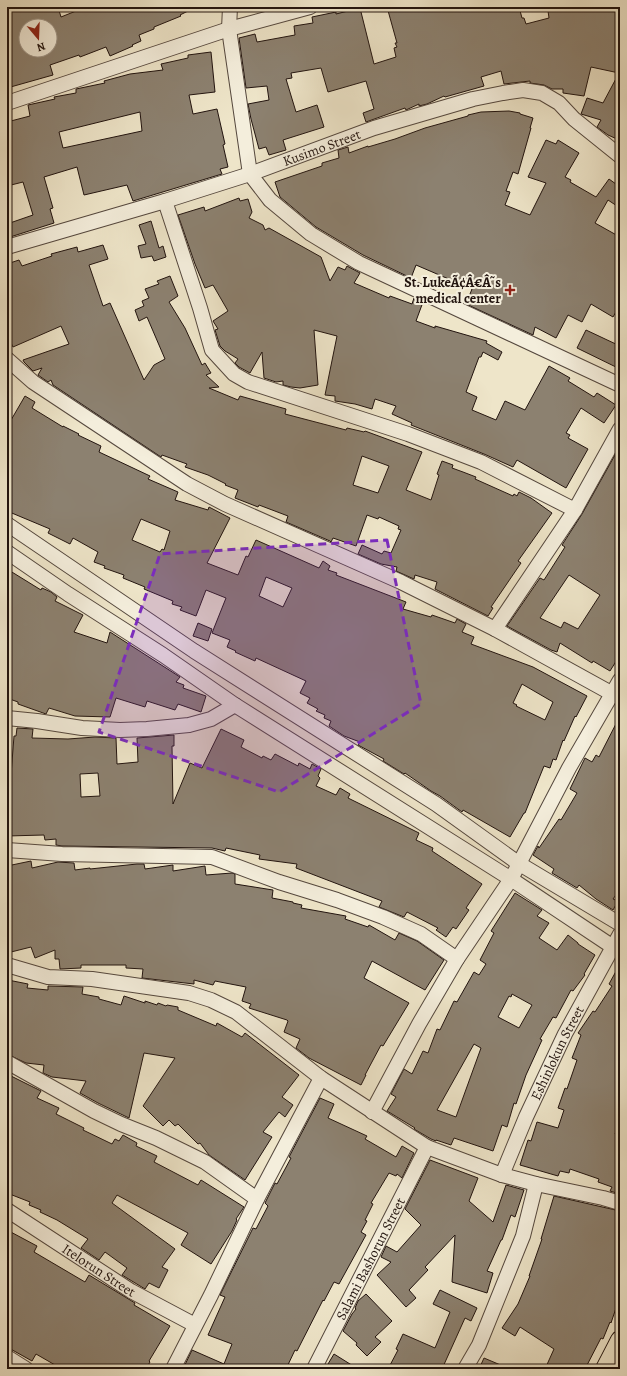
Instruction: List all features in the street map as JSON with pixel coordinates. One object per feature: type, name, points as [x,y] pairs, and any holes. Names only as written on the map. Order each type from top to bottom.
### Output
[{"type":"main road","points":[[605,1369],[620,1340]]},
{"type":"street","points":[[230,7],[229,29],[250,174],[270,200],[298,224],[328,245],[359,263],[620,385]]},
{"type":"street","points":[[7,103],[229,29],[310,7]]},
{"type":"street","name":"Kusimo Street","points":[[7,248],[250,174],[374,128],[473,99],[524,90],[542,93],[560,103],[574,119],[620,156]]},
{"type":"street","points":[[165,201],[212,350],[234,374],[248,382],[408,434],[481,462],[575,510]]},
{"type":"street","points":[[7,359],[33,382],[188,484],[225,504],[401,582],[495,629],[616,695]]},
{"type":"street","points":[[495,629],[575,510],[620,429]]},
{"type":"street","points":[[7,524],[194,651],[436,804],[518,862],[620,924]]},
{"type":"street","points":[[7,552],[68,594],[163,655],[235,705],[510,879],[613,947]]},
{"type":"street","points":[[372,1112],[419,1024],[457,959],[510,879],[569,768],[616,695],[620,680]]},
{"type":"street","points":[[7,718],[82,728],[120,730],[147,729],[189,725],[211,719],[235,705]]},
{"type":"street","points":[[320,758],[333,740]]},
{"type":"street","points":[[7,850],[62,854],[212,857],[279,882],[337,900],[383,917],[421,934],[457,959]]},
{"type":"street","name":"Eshinlokun Street","points":[[502,1175],[549,1066],[568,1028],[620,934]]},
{"type":"street","points":[[7,965],[48,977],[92,979],[189,993],[212,1000],[236,1012],[321,1078],[427,1147],[502,1175],[620,1203]]},
{"type":"street","points":[[7,1062],[121,1124],[156,1138],[205,1162],[257,1199]]},
{"type":"street","points":[[173,1369],[257,1199],[321,1078]]},
{"type":"street","name":"Salami Bashorun Street","points":[[314,1369],[427,1147]]},
{"type":"street","points":[[465,1369],[479,1344],[523,1236],[536,1184]]},
{"type":"street","name":"Itelorun Street","points":[[7,1210],[131,1291],[195,1325]]},
{"type":"street","points":[[7,1357],[26,1369]]},
{"type":"highlighted area","points":[[387,540],[421,704],[279,792],[99,732],[160,554]]},
{"type":"building","points":[[7,7],[58,7],[61,17],[86,7],[196,7],[180,15],[181,16],[139,35],[141,41],[110,56],[106,47],[80,57],[79,55],[50,65],[53,75],[7,88]]},
{"type":"building","points":[[387,7],[519,7],[522,18],[524,18],[526,24],[549,18],[548,11],[570,7],[620,7],[620,49],[618,61],[620,62],[620,133],[617,139],[608,135],[597,127],[601,120],[581,114],[587,98],[603,103],[619,73],[591,67],[584,96],[563,93],[563,89],[552,89],[544,85],[530,83],[530,81],[504,84],[501,71],[481,77],[484,86],[445,97],[444,96],[427,104],[419,106],[419,104],[406,110],[405,108],[366,122],[363,113],[374,109],[366,81],[328,92],[321,68],[291,73],[292,78],[286,79],[296,112],[317,105],[324,127],[283,140],[286,150],[269,155],[266,147],[259,149],[248,104],[269,100],[267,86],[246,88],[239,38],[255,34],[257,42],[295,35],[294,26],[313,23],[312,17],[336,12],[336,14],[360,8],[374,64],[396,57],[394,48],[397,47],[395,43],[397,43]]},
{"type":"building","points":[[211,52],[215,92],[189,95],[193,114],[217,109],[225,144],[223,145],[228,167],[220,169],[222,174],[133,201],[127,185],[84,195],[77,167],[44,177],[53,208],[50,209],[54,223],[7,238],[7,224],[33,215],[23,182],[7,186],[7,122],[30,116],[28,105],[55,99],[54,97],[76,93],[76,89],[105,83],[104,81],[130,74],[163,70],[161,64],[188,58],[188,55]],"holes":[[[140,112],[142,131],[63,148],[59,132]]]},
{"type":"building","points":[[509,111],[533,118],[518,174],[513,172],[506,191],[510,192],[505,205],[530,215],[546,183],[528,177],[546,140],[556,144],[558,140],[579,153],[565,177],[571,180],[570,182],[596,197],[609,179],[620,187],[620,208],[608,200],[595,223],[620,237],[620,305],[613,317],[591,304],[582,322],[568,315],[556,338],[535,327],[533,335],[466,304],[472,289],[416,265],[411,278],[363,255],[316,227],[280,197],[275,182],[322,166],[322,163],[339,158],[338,150],[348,147],[349,153],[468,115],[481,112]]},
{"type":"building","points":[[239,198],[240,201],[248,199],[252,212],[249,218],[263,225],[265,230],[269,228],[321,257],[330,281],[338,267],[345,270],[347,266],[360,273],[354,283],[389,298],[390,296],[412,304],[414,298],[423,302],[416,321],[435,328],[435,326],[487,341],[486,343],[502,352],[498,360],[483,352],[481,357],[479,357],[466,392],[477,397],[472,410],[496,420],[505,401],[525,410],[549,366],[570,378],[568,381],[594,397],[597,393],[616,405],[604,423],[581,408],[566,433],[570,435],[568,438],[588,449],[566,488],[517,460],[513,467],[411,425],[412,423],[392,414],[396,406],[375,399],[372,409],[355,404],[335,401],[335,396],[325,395],[337,336],[314,330],[318,385],[300,388],[291,387],[283,385],[283,381],[276,382],[264,378],[262,352],[250,373],[239,367],[235,363],[238,359],[220,346],[215,330],[218,329],[213,321],[228,311],[213,285],[205,288],[178,215],[204,207],[205,211]]},
{"type":"building","points":[[151,221],[159,248],[163,246],[166,257],[154,261],[152,256],[141,258],[138,246],[146,244],[139,225]]},
{"type":"building","points":[[103,245],[108,259],[89,265],[103,306],[110,303],[144,380],[154,365],[165,359],[147,317],[139,321],[135,310],[144,306],[142,301],[149,298],[145,289],[159,284],[157,281],[170,276],[178,296],[169,302],[185,328],[202,365],[205,363],[211,373],[206,375],[219,387],[209,388],[238,400],[240,396],[286,409],[285,414],[346,430],[347,428],[365,431],[422,452],[406,490],[431,500],[439,475],[437,474],[442,461],[453,465],[452,468],[476,477],[475,479],[513,496],[514,494],[517,496],[519,492],[531,498],[552,513],[518,561],[521,563],[491,607],[493,608],[488,616],[435,589],[437,582],[415,575],[414,579],[396,571],[397,567],[381,564],[358,554],[362,545],[382,554],[384,551],[391,553],[401,530],[398,529],[399,526],[379,517],[378,519],[367,515],[356,546],[333,538],[331,542],[286,522],[288,516],[235,498],[238,490],[225,485],[226,484],[208,475],[185,467],[187,464],[162,455],[161,457],[53,385],[51,380],[48,382],[38,375],[42,368],[33,371],[23,360],[69,344],[61,326],[13,347],[7,335],[7,264],[19,260],[22,266],[52,256],[51,254],[77,247],[78,252]],"holes":[[[362,456],[389,466],[378,493],[353,485]]]},
{"type":"building","points":[[586,330],[620,346],[620,369],[577,348]]},
{"type":"building","points":[[25,396],[35,402],[32,408],[63,427],[101,446],[99,452],[150,476],[148,479],[178,492],[175,500],[208,510],[209,507],[230,518],[207,563],[238,575],[246,556],[248,557],[256,540],[319,568],[323,561],[330,566],[328,570],[337,573],[336,575],[406,602],[403,609],[431,617],[432,615],[455,623],[457,619],[466,624],[462,632],[474,637],[471,644],[533,667],[587,696],[576,717],[575,716],[564,741],[563,740],[556,760],[553,759],[550,768],[544,766],[525,813],[510,837],[463,810],[462,812],[405,773],[404,774],[383,761],[384,759],[358,745],[360,742],[344,736],[329,726],[331,721],[324,718],[325,715],[316,711],[318,709],[307,703],[310,698],[300,693],[306,681],[256,658],[255,661],[227,647],[230,640],[212,633],[226,598],[206,590],[196,616],[180,610],[182,607],[172,604],[173,601],[144,589],[145,587],[123,578],[124,575],[104,568],[105,566],[94,562],[98,552],[73,538],[70,544],[48,533],[50,529],[7,511],[7,472],[11,463],[7,462],[7,427]],"holes":[[[141,519],[170,531],[164,550],[162,549],[160,552],[132,540]],[[266,577],[292,588],[283,607],[259,596]],[[522,684],[553,702],[545,720],[516,706],[517,705],[513,703]]]},
{"type":"building","points":[[620,446],[620,655],[610,671],[593,661],[592,663],[560,643],[557,652],[507,626],[540,578],[544,580],[565,547],[562,545],[582,514]],"holes":[[[569,575],[600,595],[578,629],[564,622],[561,628],[540,618]]]},
{"type":"building","points":[[7,569],[41,590],[42,588],[51,592],[57,597],[55,601],[83,615],[74,632],[107,643],[110,632],[180,677],[176,682],[184,685],[183,688],[206,696],[201,712],[178,704],[175,710],[147,701],[145,707],[116,698],[110,717],[75,716],[49,708],[46,714],[18,704],[18,702],[7,698]]},
{"type":"building","points":[[198,623],[212,629],[208,641],[193,636]]},
{"type":"building","points":[[620,716],[620,889],[613,899],[618,901],[613,910],[596,899],[579,885],[577,888],[552,873],[554,869],[533,855],[538,846],[539,848],[559,819],[561,820],[577,793],[570,789],[585,758],[592,762],[596,755],[599,757]]},
{"type":"building","points":[[17,728],[33,729],[32,738],[116,738],[117,764],[138,762],[137,738],[174,735],[174,746],[172,746],[173,804],[190,763],[202,768],[221,729],[244,740],[241,747],[262,758],[263,756],[271,760],[275,754],[298,766],[299,763],[310,769],[312,764],[321,769],[318,776],[320,778],[316,786],[336,795],[340,788],[350,794],[348,798],[419,833],[416,840],[433,848],[432,851],[482,884],[466,908],[469,910],[456,929],[453,927],[446,937],[436,930],[438,928],[407,912],[404,917],[379,907],[382,901],[296,868],[297,864],[259,859],[260,855],[226,848],[225,851],[212,848],[62,846],[56,845],[56,839],[45,840],[44,835],[7,836],[7,788],[10,788],[14,736],[16,736]],"holes":[[[98,773],[100,796],[81,797],[80,774]]]},
{"type":"building","points":[[31,861],[32,868],[58,862],[74,863],[75,870],[137,864],[144,864],[145,869],[173,865],[173,871],[205,866],[206,875],[235,874],[235,884],[273,890],[272,898],[302,905],[301,908],[346,916],[345,919],[368,927],[369,925],[395,940],[399,933],[417,941],[444,960],[425,990],[372,961],[364,978],[409,1003],[383,1046],[381,1045],[361,1085],[309,1058],[296,1048],[300,1039],[284,1032],[288,1021],[287,1020],[249,1008],[251,1004],[242,1001],[246,987],[215,981],[213,985],[194,980],[194,984],[142,978],[143,969],[126,968],[126,965],[81,965],[81,968],[60,969],[59,959],[55,959],[55,950],[35,958],[31,947],[7,953],[7,866]]},
{"type":"building","points":[[515,893],[542,910],[537,916],[549,923],[539,938],[557,950],[568,935],[578,944],[595,955],[584,974],[585,975],[573,991],[571,990],[556,1018],[553,1017],[540,1039],[542,1040],[526,1075],[516,1104],[514,1103],[507,1127],[502,1125],[493,1151],[454,1138],[451,1145],[436,1141],[414,1129],[415,1128],[387,1111],[396,1097],[391,1094],[404,1069],[412,1074],[423,1051],[428,1053],[437,1029],[440,1030],[454,1001],[457,1002],[474,972],[479,975],[486,964],[480,960],[494,933],[491,931]],"holes":[[[512,994],[532,1005],[519,1028],[498,1017],[509,996],[511,997]],[[474,1044],[481,1048],[456,1117],[437,1110]]]},
{"type":"building","points":[[620,964],[620,1094],[616,1105],[620,1107],[620,1123],[615,1134],[620,1136],[620,1194],[610,1191],[612,1187],[598,1182],[599,1179],[570,1169],[569,1173],[560,1171],[558,1176],[520,1165],[528,1140],[531,1141],[537,1122],[558,1128],[564,1110],[558,1108],[565,1088],[567,1089],[577,1060],[572,1058],[581,1035],[578,1033],[593,1011],[595,1012],[612,986],[609,984]]},
{"type":"building","points":[[8,980],[28,984],[27,988],[48,990],[48,986],[83,987],[82,994],[99,997],[99,999],[121,1005],[124,996],[145,1003],[145,1001],[157,1005],[158,1003],[166,1006],[178,1007],[178,1010],[216,1026],[217,1023],[242,1037],[245,1033],[299,1075],[282,1097],[293,1105],[285,1117],[279,1112],[263,1132],[272,1137],[245,1180],[209,1155],[200,1143],[198,1144],[178,1124],[175,1126],[169,1120],[163,1126],[143,1106],[175,1058],[144,1053],[129,1118],[80,1093],[86,1081],[52,1077],[43,1073],[44,1065],[26,1063],[7,1054]]},
{"type":"building","points":[[7,1074],[41,1091],[37,1098],[59,1108],[56,1114],[84,1128],[83,1130],[112,1144],[115,1139],[119,1141],[123,1135],[137,1143],[136,1146],[157,1156],[154,1162],[198,1185],[201,1180],[244,1207],[236,1219],[237,1220],[232,1231],[211,1264],[181,1245],[188,1233],[117,1195],[112,1203],[175,1249],[162,1267],[168,1270],[159,1288],[149,1283],[145,1289],[122,1275],[127,1268],[105,1252],[99,1260],[81,1248],[88,1239],[57,1220],[40,1212],[41,1210],[29,1205],[30,1202],[7,1193]]},
{"type":"building","points":[[320,1098],[334,1104],[328,1118],[367,1136],[365,1139],[396,1157],[402,1146],[414,1153],[402,1178],[397,1174],[396,1176],[389,1173],[371,1203],[373,1204],[361,1232],[366,1235],[339,1284],[334,1282],[324,1301],[323,1300],[286,1369],[183,1369],[192,1350],[224,1364],[232,1344],[208,1335],[225,1297],[220,1295],[253,1228],[256,1229],[268,1206],[265,1203],[275,1183],[277,1184],[291,1158],[289,1157]]},
{"type":"building","points":[[430,1160],[478,1178],[469,1201],[493,1222],[506,1185],[524,1190],[515,1217],[511,1215],[502,1240],[487,1271],[493,1273],[487,1293],[452,1282],[455,1235],[425,1267],[428,1270],[409,1290],[416,1298],[406,1307],[377,1275],[391,1262],[381,1257],[386,1246],[397,1252],[421,1225],[405,1209]]},
{"type":"building","points":[[554,1196],[620,1211],[620,1296],[611,1323],[610,1322],[603,1339],[601,1338],[585,1369],[545,1369],[554,1349],[520,1327],[515,1336],[502,1328],[518,1304],[530,1276]]},
{"type":"building","points":[[7,1230],[37,1246],[34,1252],[85,1282],[89,1275],[135,1303],[134,1305],[170,1326],[149,1361],[150,1362],[146,1369],[62,1369],[36,1354],[32,1361],[7,1347]]},
{"type":"building","points":[[440,1290],[477,1308],[471,1321],[465,1318],[442,1369],[388,1369],[398,1350],[396,1349],[403,1334],[435,1348],[450,1312],[433,1304]]},
{"type":"building","points":[[366,1294],[392,1321],[375,1337],[381,1342],[367,1356],[356,1345],[357,1343],[343,1331],[356,1309],[355,1308],[358,1301]]},
{"type":"building","points":[[334,1354],[358,1369],[325,1369]]},
{"type":"building","points":[[484,1358],[510,1369],[479,1369]]},
{"type":"place","name":"St. LukeÃ¢Â€Â˜s medical center","points":[[510,290]]}]
